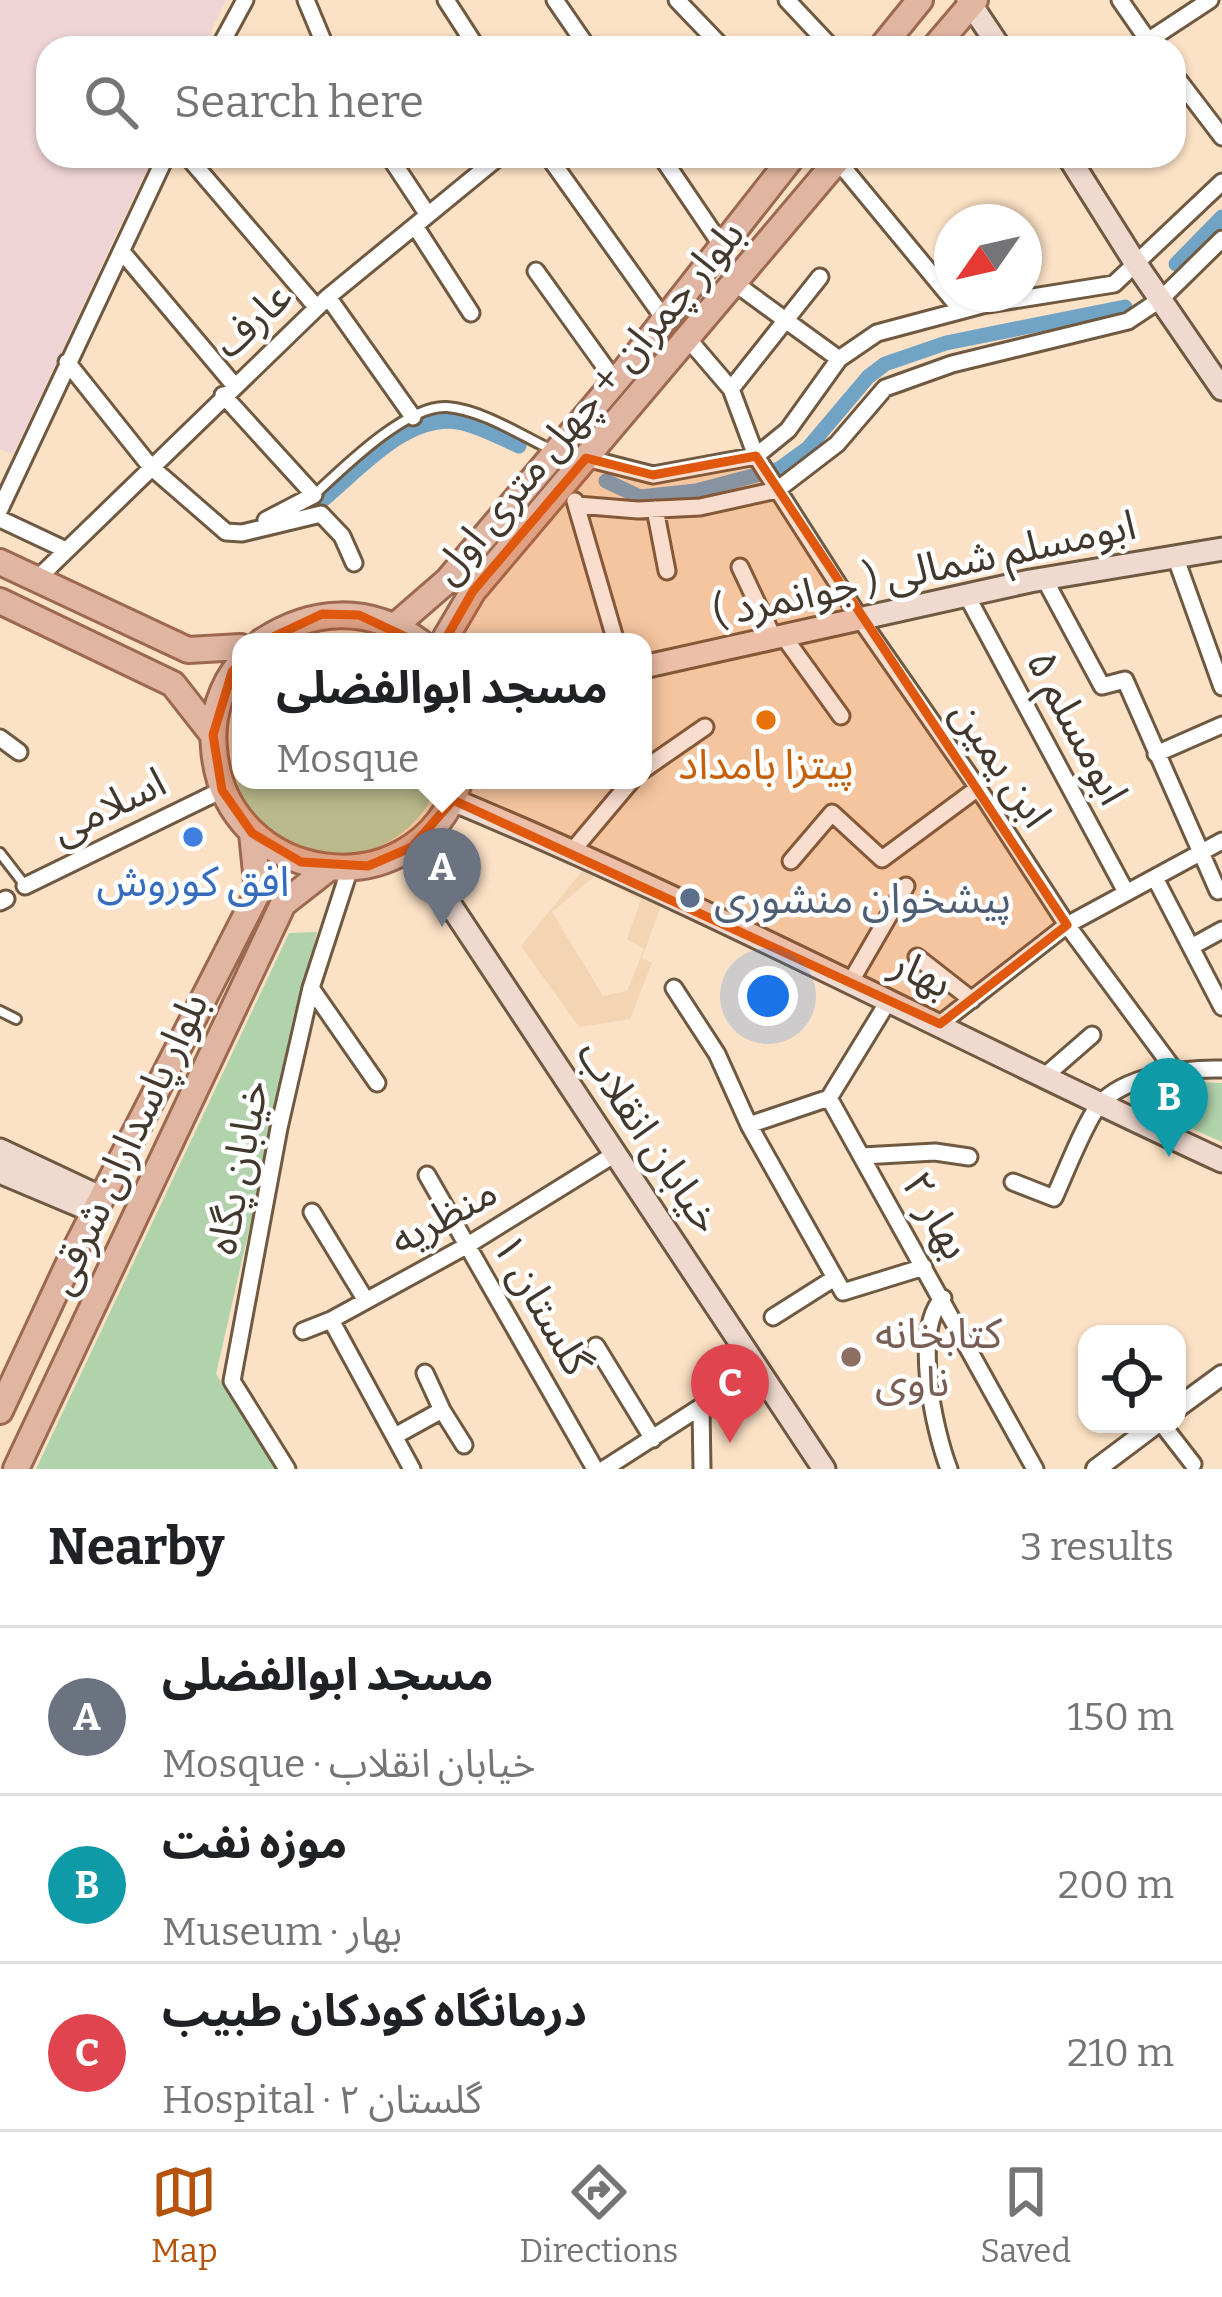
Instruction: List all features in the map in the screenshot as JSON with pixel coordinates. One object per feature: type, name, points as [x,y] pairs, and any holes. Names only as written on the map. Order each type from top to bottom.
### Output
[{"type":"main road","points":[[891,36],[920,0]]},
{"type":"main road","points":[[944,36],[972,1],[993,36]]},
{"type":"main road","name":"بلوار چمران + چهل متری اول","points":[[395,626],[448,580],[615,381],[784,168]]},
{"type":"main road","name":"بلوار چمران + چهل متری اول","points":[[448,633],[472,591],[571,495],[586,458],[831,168]]},
{"type":"main road","points":[[1076,168],[1222,389]]},
{"type":"main road","name":"ابومسلم شمالی ( جوانمرد )","points":[[652,665],[1045,580],[1222,550]]},
{"type":"main road","points":[[0,562],[188,650],[232,648]]},
{"type":"main road","points":[[65,633],[84,616],[78,598]]},
{"type":"main road","points":[[0,602],[173,684],[213,735]]},
{"type":"main road","points":[[274,633],[322,614],[359,615],[406,633]]},
{"type":"main road","points":[[232,678],[218,702],[214,763],[222,790],[252,833],[274,850],[301,862],[339,868],[386,860],[412,847],[436,826],[457,790]]},
{"type":"main road","name":"بهار","points":[[457,790],[1220,1161]]},
{"type":"main road","name":"بلوار پاسداران شرقی","points":[[0,1411],[99,1194],[258,892],[252,833]]},
{"type":"main road","name":"خیابان انقلاب","points":[[412,847],[824,1469]]},
{"type":"main road","name":"بلوار پاسداران شرقی","points":[[16,1469],[283,904],[339,868]]},
{"type":"main road","points":[[0,1150],[99,1194],[132,1222]]},
{"type":"main road","points":[[0,1172],[99,1194]]},
{"type":"street","points":[[226,36],[245,0]]},
{"type":"street","points":[[306,0],[321,36]]},
{"type":"street","points":[[446,0],[469,36]]},
{"type":"street","points":[[555,0],[580,36]]},
{"type":"street","points":[[677,0],[712,36]]},
{"type":"street","points":[[787,0],[821,36]]},
{"type":"street","points":[[1120,0],[1141,36]]},
{"type":"street","points":[[1159,36],[1210,0]]},
{"type":"street","points":[[1186,90],[1222,137]]},
{"type":"street","points":[[0,508],[161,168]]},
{"type":"street","points":[[197,168],[322,303],[413,417]]},
{"type":"street","points":[[394,168],[471,313]]},
{"type":"street","name":"عارف","points":[[37,579],[322,303],[485,168]]},
{"type":"street","points":[[556,168],[664,320]]},
{"type":"street","points":[[669,168],[722,246]]},
{"type":"street","points":[[847,168],[934,276]]},
{"type":"street","points":[[1042,296],[1114,284],[1222,182]]},
{"type":"street","points":[[613,633],[571,495],[655,509],[700,507],[778,490],[837,444],[885,388],[952,364],[1128,321],[1162,299],[1222,238]]},
{"type":"street","points":[[123,253],[314,495],[242,533]]},
{"type":"street","points":[[536,271],[615,381]]},
{"type":"street","points":[[731,388],[820,277]]},
{"type":"street","points":[[736,284],[839,359]]},
{"type":"street","points":[[586,458],[653,476],[756,456],[788,430],[839,359],[877,333],[954,312]]},
{"type":"street","points":[[689,340],[731,388],[756,456]]},
{"type":"street","points":[[67,362],[150,466],[226,532],[242,533],[321,514],[342,536],[354,563]]},
{"type":"street","name":"ابن یمین","points":[[756,456],[1067,925],[1175,1071]]},
{"type":"street","points":[[655,509],[667,571]]},
{"type":"street","points":[[0,519],[66,550]]},
{"type":"street","points":[[1175,556],[1222,687]]},
{"type":"street","points":[[740,567],[779,638],[841,716]]},
{"type":"street","points":[[1045,580],[1102,686],[1125,680],[1218,890]]},
{"type":"street","name":"ابومسلم ۵","points":[[968,596],[1126,892]]},
{"type":"street","points":[[1156,754],[1222,725]]},
{"type":"street","points":[[652,764],[706,727]]},
{"type":"street","points":[[0,737],[20,752]]},
{"type":"street","points":[[791,861],[832,813],[882,859],[978,788]]},
{"type":"street","points":[[573,850],[624,789]]},
{"type":"street","name":"اسلامی","points":[[25,886],[222,790]]},
{"type":"street","points":[[940,1024],[1067,925],[1222,841]]},
{"type":"street","name":"خیابان پگاه","points":[[286,1469],[232,1381],[279,1128],[339,868]]},
{"type":"street","points":[[1155,878],[1219,996]]},
{"type":"street","points":[[851,981],[906,886]]},
{"type":"street","points":[[1191,947],[1222,931]]},
{"type":"street","points":[[917,956],[972,1000]]},
{"type":"street","points":[[311,988],[377,1083]]},
{"type":"street","points":[[674,988],[717,1054],[749,1125],[843,1292],[924,1267]]},
{"type":"street","points":[[749,1125],[829,1098],[889,1000]]},
{"type":"street","points":[[1046,1076],[1092,1035]]},
{"type":"street","points":[[1013,1182],[1054,1198],[1100,1104],[1141,1080],[1175,1071],[1222,1069]]},
{"type":"street","name":"بهار ۲","points":[[829,1098],[1035,1469]]},
{"type":"street","points":[[862,1156],[934,1152],[969,1157]]},
{"type":"street","name":"منظریه","points":[[303,1331],[468,1245],[615,1154]]},
{"type":"street","name":"گلستان ۱","points":[[427,1175],[599,1469]]},
{"type":"street","points":[[106,1275],[119,1268],[152,1198],[151,1181]]},
{"type":"street","points":[[312,1212],[365,1299]]},
{"type":"street","points":[[772,1317],[833,1279]]},
{"type":"street","points":[[943,1298],[933,1308],[927,1342],[929,1378],[950,1469]]},
{"type":"street","points":[[331,1320],[412,1469]]},
{"type":"street","name":"گلستان ۱","points":[[596,1346],[653,1438]]},
{"type":"street","points":[[599,1469],[758,1370]]},
{"type":"street","points":[[425,1373],[464,1445]]},
{"type":"street","points":[[1186,1400],[1219,1384]]},
{"type":"street","points":[[701,1408],[702,1469]]},
{"type":"street","points":[[395,1436],[442,1410]]},
{"type":"street","points":[[1096,1469],[1146,1433]]},
{"type":"street","points":[[1167,1433],[1193,1464]]},
{"type":"lane","points":[[314,495],[362,452],[413,417],[442,406],[478,415],[554,451]]},
{"type":"lane","points":[[0,853],[25,886]]},
{"type":"lane","points":[[0,1011],[16,1019]]},
{"type":"highlighted area","points":[[756,456],[1067,925],[940,1024],[453,800],[412,847],[368,866],[301,862],[252,833],[222,790],[213,735],[232,672],[254,646],[322,614],[359,615],[438,652],[473,591],[586,458],[653,475]]},
{"type":"shaded area","points":[[0,0],[226,0],[209,36],[36,36],[36,168],[147,168],[13,455],[0,449]]},
{"type":"shaded area","points":[[587,865],[661,906],[642,958],[652,963],[630,1019],[579,1027],[521,946]],"holes":[[[595,876],[641,900],[627,939],[644,949],[627,991],[603,996],[552,912]]]},
{"type":"green space","points":[[242,789],[434,789],[422,814],[396,837],[365,851],[332,855],[300,848],[271,832],[248,807]]},
{"type":"green space","points":[[317,932],[216,1374],[276,1469],[36,1469],[289,933]]},
{"type":"green space","points":[[1195,1082],[1222,1083],[1222,1142],[1145,1108],[1161,1091]]},
{"type":"waterway","points":[[1176,264],[1222,217]]},
{"type":"waterway","points":[[606,481],[640,497],[696,491],[779,469],[808,448],[868,377],[885,364],[946,343],[1125,307]]},
{"type":"waterway","points":[[324,499],[385,446],[421,426],[458,422],[519,446]]},
{"type":"place","name":"پیتزا بامداد","points":[[766,720]]},
{"type":"place","name":"افق کوروش","points":[[193,837]]},
{"type":"place","name":"پیشخوان منشوری","points":[[690,898]]},
{"type":"place","name":"مسجد ابوالفضلی","points":[[442,927]]},
{"type":"place","name":"موزه نفت","points":[[1169,1157]]},
{"type":"place","name":"کتابخانه ناوی","points":[[851,1357]]},
{"type":"place","name":"درمانگاه کودکان طبیب","points":[[730,1443]]}]
